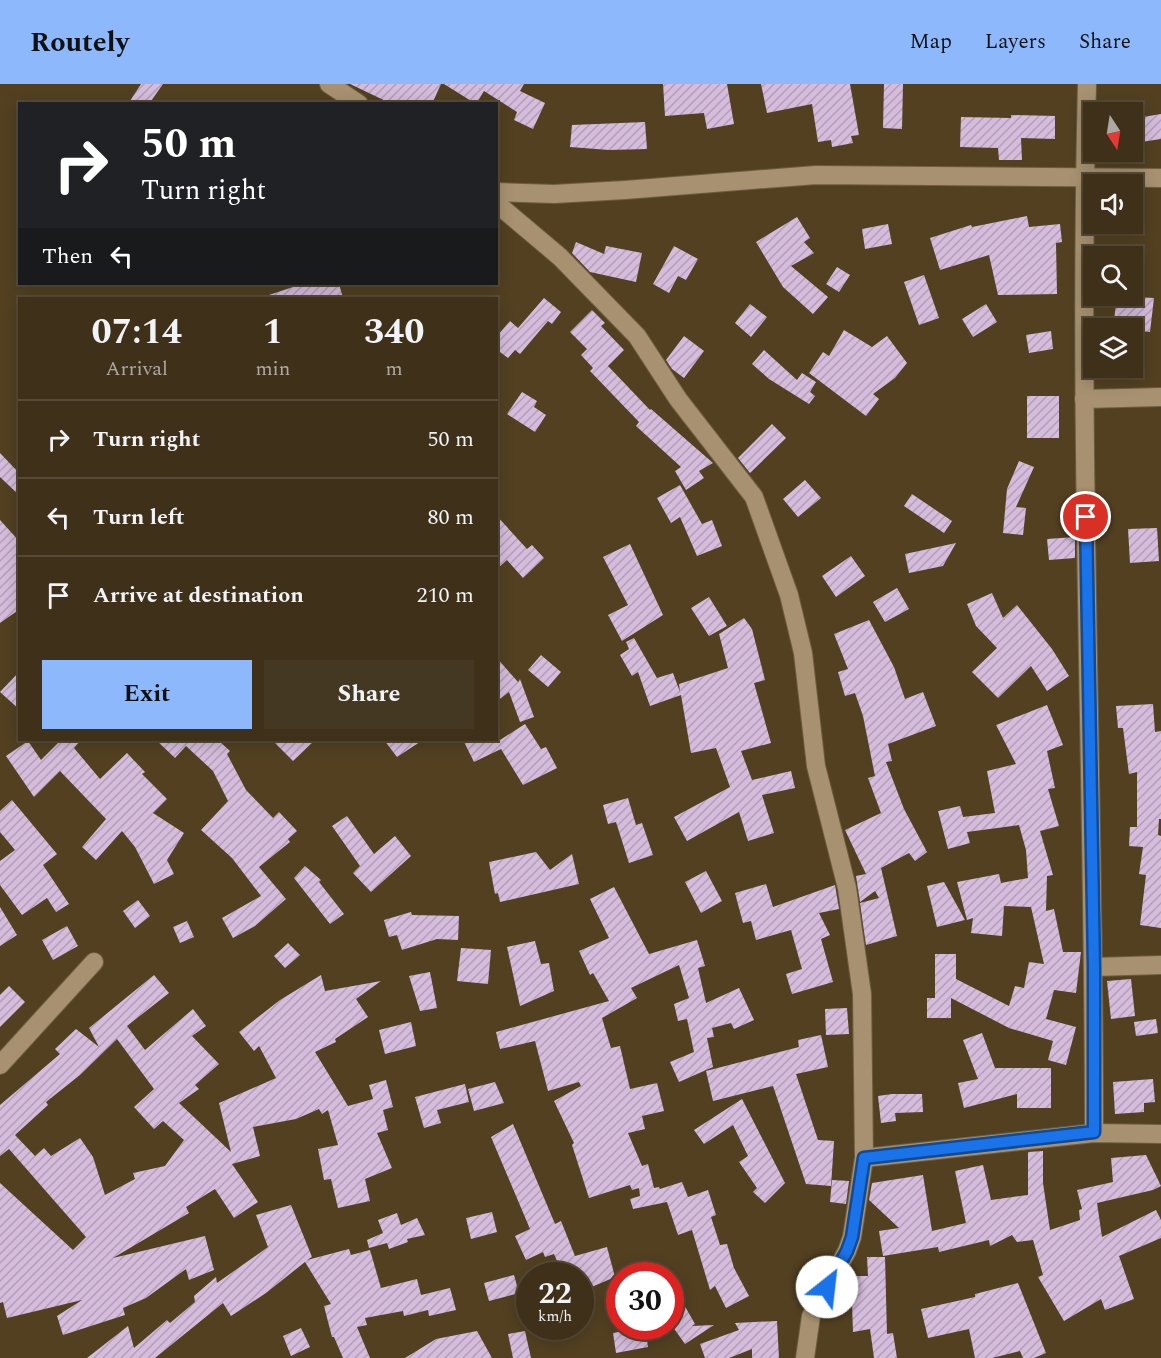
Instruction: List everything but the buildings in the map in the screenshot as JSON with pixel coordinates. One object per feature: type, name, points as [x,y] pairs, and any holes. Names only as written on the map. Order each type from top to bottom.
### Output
[{"type":"street","points":[[329,84],[356,102]]},
{"type":"street","points":[[1085,174],[1087,84]]},
{"type":"street","points":[[498,192],[554,194],[816,175],[1083,178]]},
{"type":"street","points":[[1143,178],[1161,178]]},
{"type":"street","points":[[498,205],[560,256],[637,336],[678,399],[754,497],[789,595],[800,641],[816,766],[847,888],[862,994],[864,1158],[852,1237],[847,1251],[811,1316],[805,1358]]},
{"type":"street","points":[[1085,234],[1084,399],[1094,967],[1094,1132]]},
{"type":"street","points":[[1084,399],[1161,397]]},
{"type":"street","points":[[0,1065],[94,962]]},
{"type":"street","points":[[1094,967],[1161,965]]},
{"type":"street","points":[[864,1158],[1094,1132],[1161,1134]]},
{"type":"route","points":[[827,1287],[852,1237],[864,1158],[1094,1132],[1094,967],[1086,517]]}]
